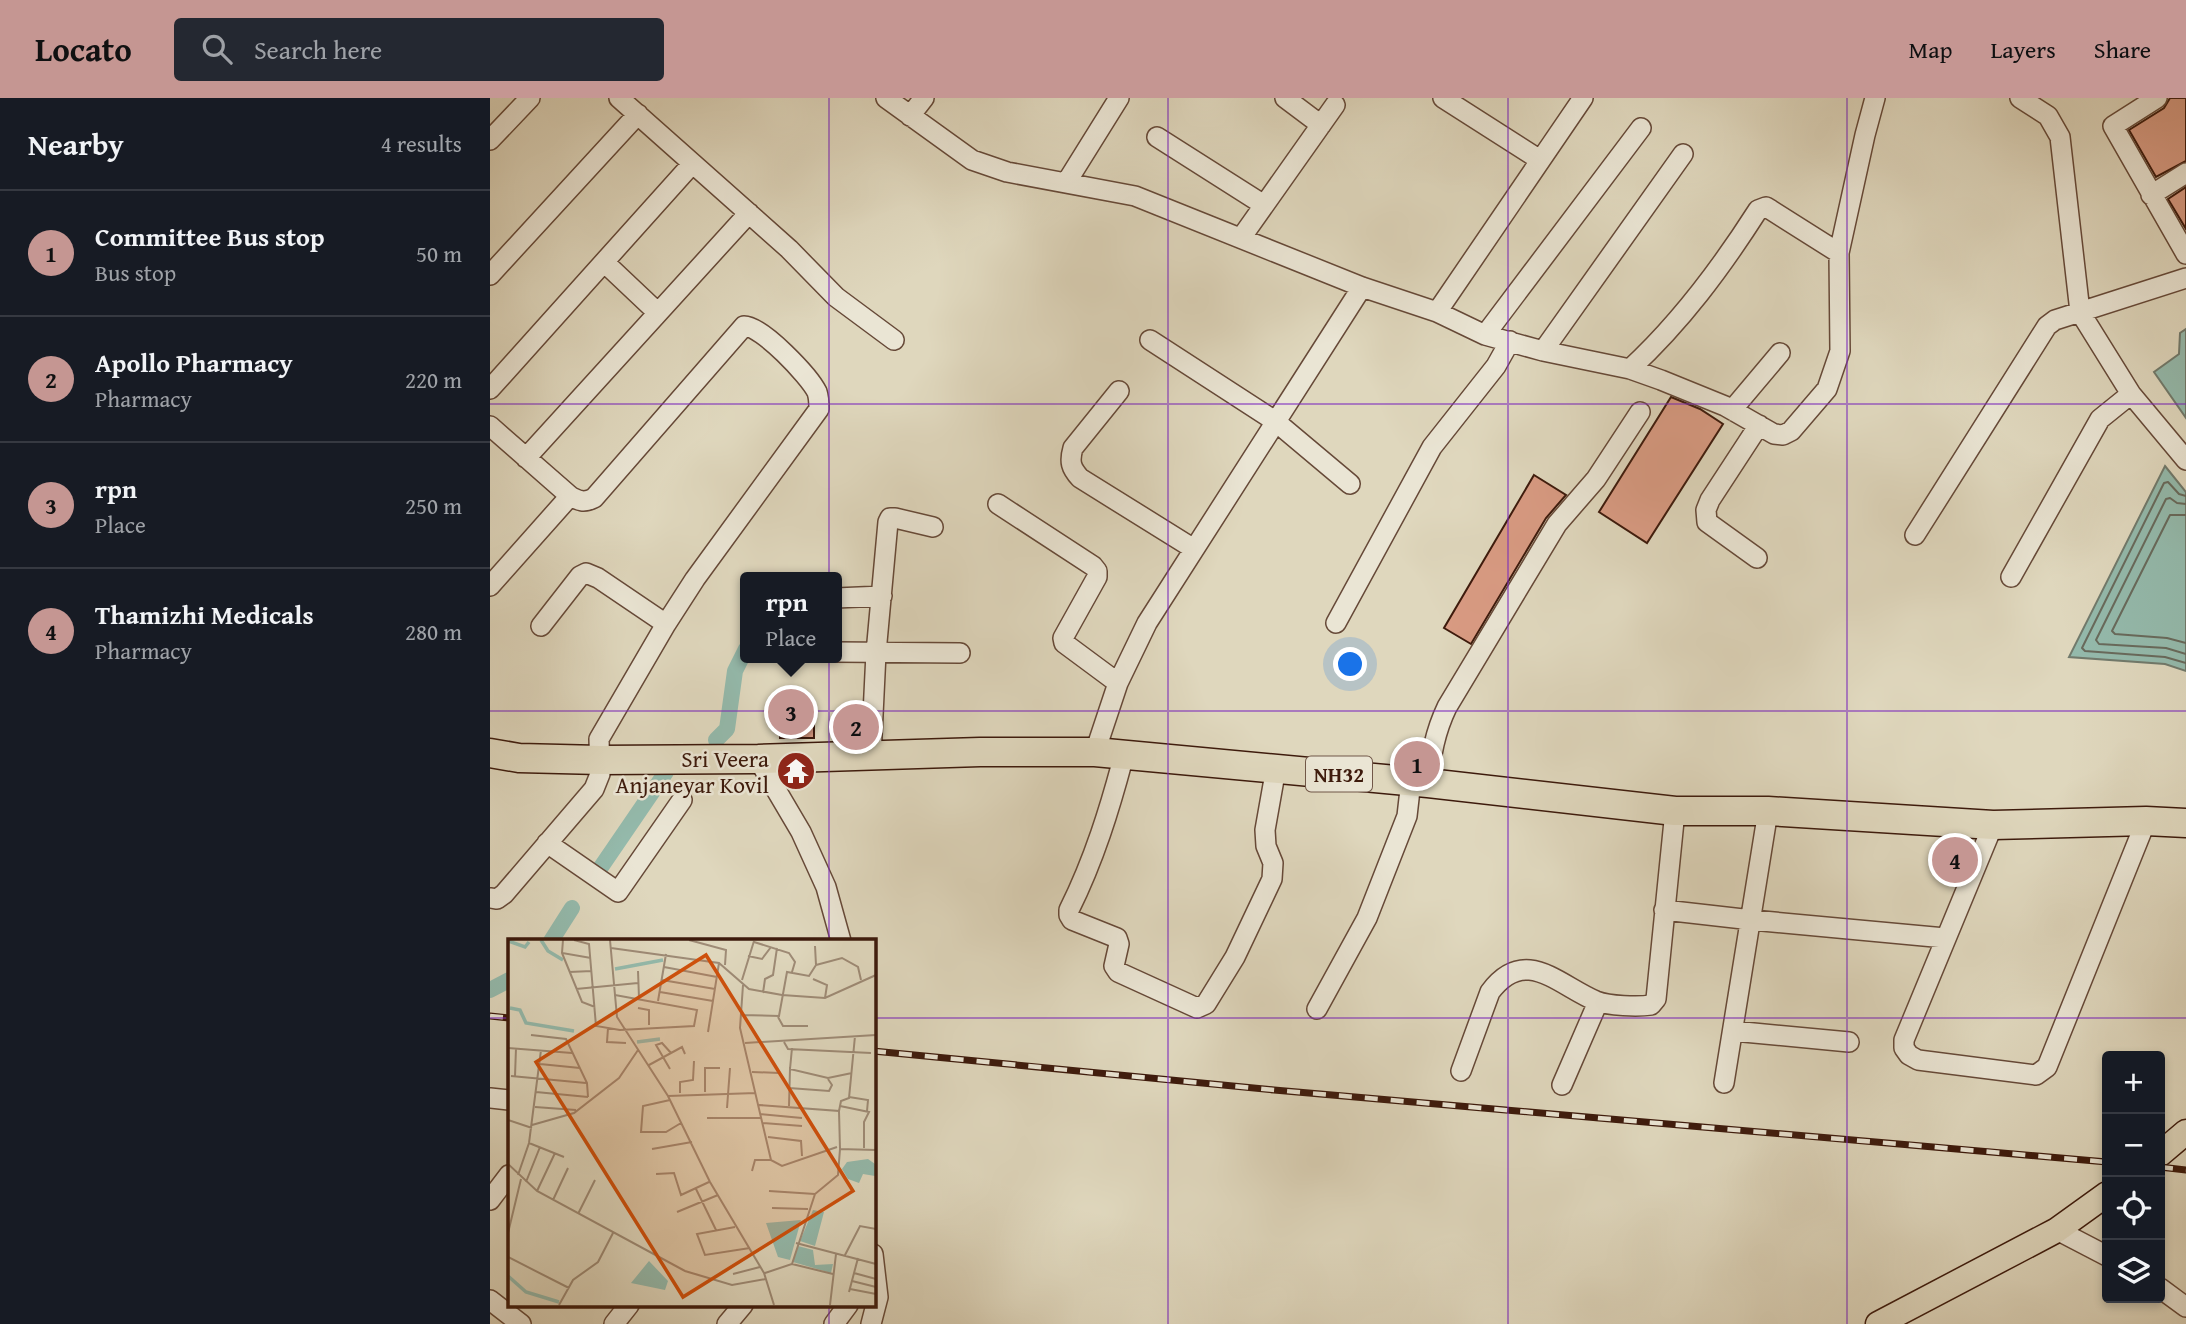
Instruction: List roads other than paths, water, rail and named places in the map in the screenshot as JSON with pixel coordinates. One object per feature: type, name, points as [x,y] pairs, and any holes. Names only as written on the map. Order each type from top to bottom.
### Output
[{"type":"highway","name":"NH32","points":[[490,753],[519,758],[600,760],[1095,752],[1420,782],[1675,811],[1768,811],[1993,825],[2186,822]]},
{"type":"main road","points":[[2165,1150],[2186,1132]]},
{"type":"main road","points":[[1878,1324],[2057,1230],[2102,1198]]},
{"type":"street","points":[[491,138],[530,98]]},
{"type":"street","points":[[620,98],[789,249],[836,297],[894,340]]},
{"type":"street","points":[[886,98],[972,160],[1007,172],[1135,196],[1362,287],[1437,312],[1485,335],[1543,351],[1630,369],[1732,410],[1774,434],[1783,435],[1791,430],[1828,389],[1840,351],[1839,253],[1875,98]]},
{"type":"street","points":[[910,116],[924,98]]},
{"type":"street","points":[[1066,183],[1119,98]]},
{"type":"street","points":[[1285,98],[1321,125]]},
{"type":"street","points":[[1444,98],[1541,160]]},
{"type":"street","points":[[1437,312],[1583,98]]},
{"type":"street","points":[[2020,98],[2048,116],[2060,137],[2080,312],[2131,394],[2186,460]]},
{"type":"street","points":[[2157,98],[2113,125],[2186,254]]},
{"type":"street","points":[[1241,238],[1335,105]]},
{"type":"street","points":[[490,275],[638,114]]},
{"type":"street","points":[[1485,335],[1641,128]]},
{"type":"street","points":[[1157,137],[1264,205]]},
{"type":"street","points":[[1543,351],[1683,154]]},
{"type":"street","points":[[490,389],[692,164]]},
{"type":"street","points":[[2151,195],[2186,173]]},
{"type":"street","points":[[1630,369],[1682,316],[1729,256],[1761,208],[1771,210],[1839,253]]},
{"type":"street","points":[[526,458],[749,213]]},
{"type":"street","points":[[604,262],[658,313]]},
{"type":"street","points":[[1915,535],[2039,336],[2055,320],[2186,278]]},
{"type":"street","points":[[1095,752],[1118,683],[1147,623],[1362,287]]},
{"type":"street","points":[[490,426],[569,496],[580,502],[594,498],[744,326],[753,327],[784,353],[816,390],[819,398],[819,409],[695,579],[599,739],[600,774],[594,789],[504,894],[490,898]]},
{"type":"street","points":[[1150,340],[1275,421],[1350,484]]},
{"type":"street","points":[[1336,623],[1432,447],[1496,366],[1510,341]]},
{"type":"street","points":[[1732,410],[1780,353]]},
{"type":"street","points":[[1119,391],[1073,449],[1069,460],[1072,470],[1080,478],[1194,549]]},
{"type":"street","points":[[2011,577],[2100,419],[2131,394]]},
{"type":"street","points":[[1317,1009],[1370,909],[1447,707],[1557,524],[1596,479],[1640,412]]},
{"type":"street","points":[[1757,558],[1707,522],[1705,517],[1710,500],[1759,425]]},
{"type":"street","points":[[490,585],[569,496]]},
{"type":"street","points":[[998,504],[1097,570],[1097,577],[1063,638],[1064,643],[1118,683]]},
{"type":"street","points":[[871,756],[876,653],[889,520],[895,518],[933,527]]},
{"type":"street","points":[[541,626],[580,576],[586,573],[592,574],[666,624]]},
{"type":"street","points":[[842,598],[883,596]]},
{"type":"street","points":[[842,652],[960,653]]},
{"type":"street","points":[[1124,755],[1111,806],[1084,879],[1069,910],[1069,917],[1117,938],[1119,944],[1114,966],[1118,972],[1197,1007],[1206,1004],[1235,957],[1272,879],[1273,863],[1266,846],[1265,831],[1276,768]]},
{"type":"street","points":[[758,758],[806,843],[826,887],[840,939]]},
{"type":"street","points":[[547,843],[618,892],[682,800]]},
{"type":"street","points":[[1461,1071],[1490,992],[1517,970],[1524,968],[1539,971],[1598,1002],[1642,1006],[1651,1005],[1656,999],[1675,811]]},
{"type":"street","points":[[1724,1083],[1768,811]]},
{"type":"street","points":[[1993,825],[1904,1040],[1904,1048],[1918,1060],[2036,1075],[2047,1067],[2146,821]]},
{"type":"street","points":[[1664,910],[1945,938]]},
{"type":"street","points":[[1562,1085],[1598,1002]]},
{"type":"street","points":[[1732,1031],[1849,1042]]},
{"type":"street","points":[[490,1098],[508,1100]]},
{"type":"street","points":[[490,1200],[508,1176]]},
{"type":"street","points":[[2057,1230],[2102,1253]]},
{"type":"street","points":[[871,1324],[878,1297],[875,1272]]},
{"type":"street","points":[[2165,1292],[2186,1307]]},
{"type":"street","points":[[490,1300],[517,1315]]},
{"type":"street","points":[[614,1324],[628,1306]]},
{"type":"street","points":[[727,1324],[742,1306]]},
{"type":"street","points":[[834,1324],[847,1306]]},
{"type":"water","points":[[2186,329],[2186,418],[2154,372],[2179,354],[2180,333]]},
{"type":"water","points":[[2165,466],[2186,492],[2186,671],[2165,664],[2069,657]]},
{"type":"waterway","points":[[716,740],[727,729],[735,671],[740,661]]},
{"type":"waterway","points":[[599,870],[666,772]]},
{"type":"waterway","points":[[552,939],[572,908]]},
{"type":"waterway","points":[[490,990],[508,981]]},
{"type":"railway","points":[[490,1016],[508,1018]]},
{"type":"railway","points":[[875,1051],[1274,1090],[2102,1162]]},
{"type":"railway","points":[[2165,1168],[2186,1170]]},
{"type":"place","name":"rpn","points":[[791,712]]},
{"type":"place","name":"Apollo Pharmacy","points":[[856,727]]},
{"type":"place","name":"Committee Bus stop","points":[[1417,764]]},
{"type":"place","name":"Sri Veera Anjaneyar Kovil","points":[[796,771]]},
{"type":"place","name":"Thamizhi Medicals","points":[[1955,860]]}]
